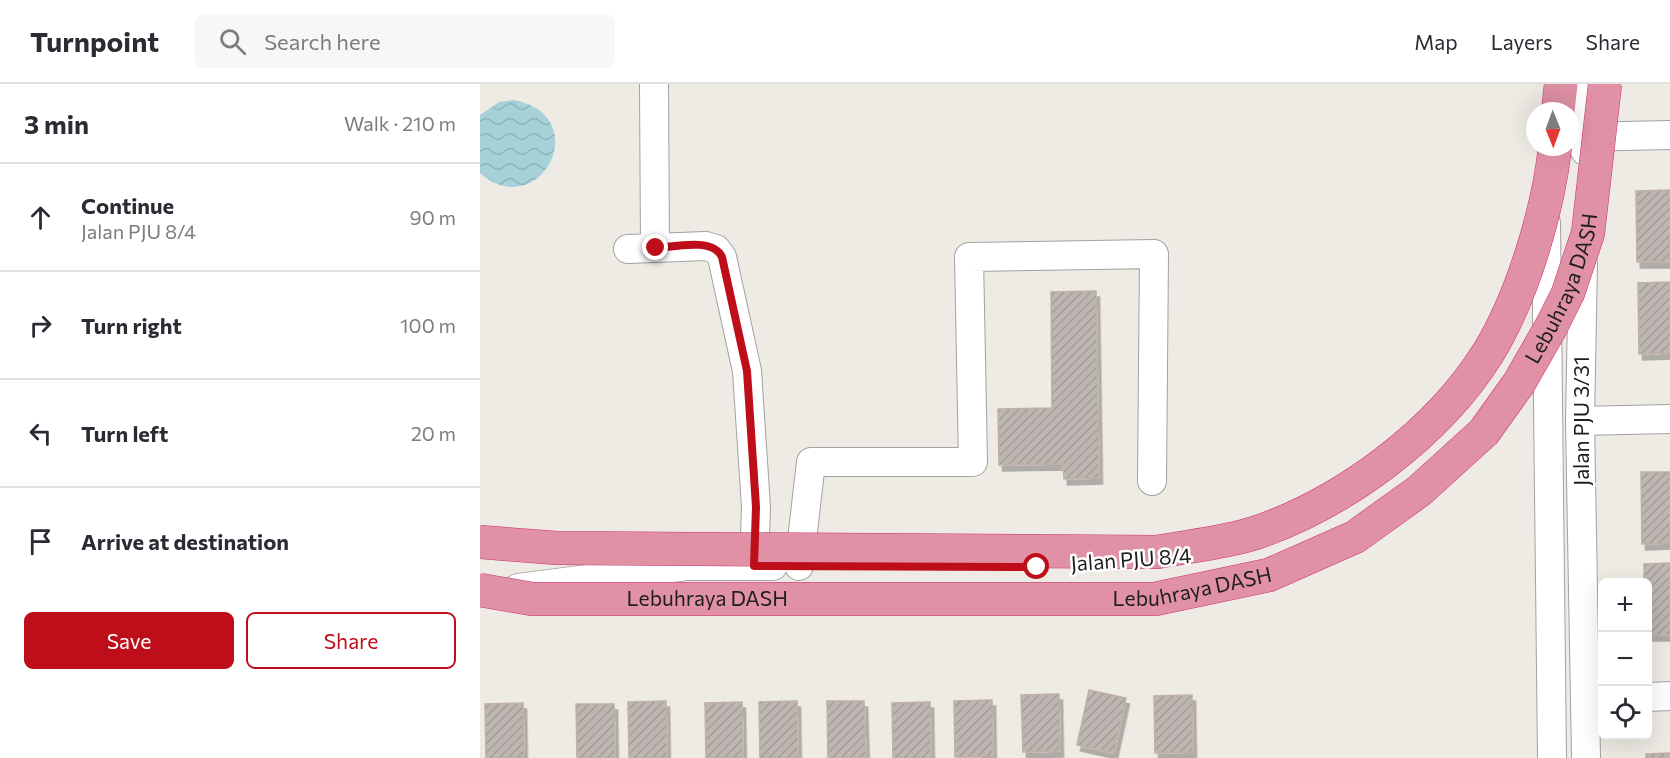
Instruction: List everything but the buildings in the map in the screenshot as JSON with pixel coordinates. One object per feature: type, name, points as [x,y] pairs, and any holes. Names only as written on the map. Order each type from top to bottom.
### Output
[{"type":"highway","points":[[1559,102],[1561,84]]},
{"type":"highway","name":"Lebuhraya DASH","points":[[480,591],[532,599],[1155,599],[1269,575],[1344,542],[1419,491],[1484,432],[1519,383],[1551,327],[1568,292],[1588,233],[1605,84]]},
{"type":"highway","name":"Lebuhraya DASH","points":[[480,542],[558,549],[1157,552],[1254,533],[1335,498],[1391,457],[1445,408],[1488,353],[1519,289],[1539,221],[1553,156]]},
{"type":"street","points":[[654,84],[642,248],[706,246],[716,249],[722,257],[747,371],[756,507],[754,566]]},
{"type":"street","points":[[1544,84],[1545,102]]},
{"type":"street","name":"Jalan PJU 3/31","points":[[1580,122],[1585,84]]},
{"type":"street","points":[[1580,137],[1670,135]]},
{"type":"street","name":"Jalan PJU 3/31","points":[[1545,156],[1552,758]]},
{"type":"street","name":"Jalan PJU 3/31","points":[[1578,156],[1580,421],[1594,697],[1586,758]]},
{"type":"street","points":[[799,566],[811,462],[973,462],[969,257],[1154,254],[1152,482]]},
{"type":"street","points":[[1580,421],[1670,419]]},
{"type":"street","name":"Jalan PJU 8/4","points":[[480,591],[687,566],[1037,567],[1208,554]]},
{"type":"street","points":[[1652,697],[1670,696]]},
{"type":"water","points":[[514,100],[539,110],[552,125],[555,144],[550,162],[539,177],[522,186],[502,185],[480,173],[480,115],[499,102]]},
{"type":"route","points":[[656,248],[711,246],[720,252],[722,257],[747,371],[751,409],[752,467],[756,507],[754,566],[1037,567]]}]
